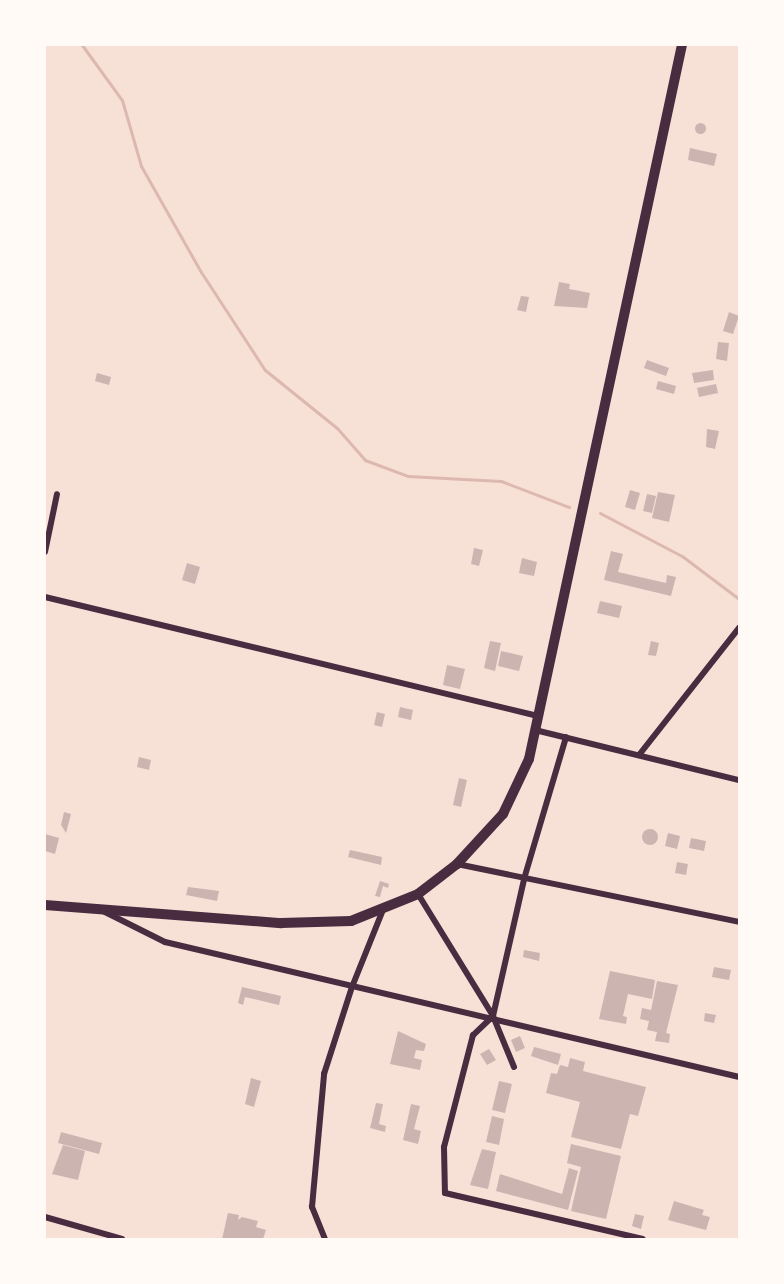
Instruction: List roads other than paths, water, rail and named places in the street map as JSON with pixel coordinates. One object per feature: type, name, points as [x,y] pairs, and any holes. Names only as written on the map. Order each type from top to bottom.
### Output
[{"type":"highway","points":[[45,905],[309,925],[351,921],[418,894],[457,864],[485,836],[511,801],[529,759],[681,45]]},
{"type":"street","points":[[45,552],[57,494]]},
{"type":"street","points":[[45,597],[538,716]]},
{"type":"street","points":[[639,755],[739,628]]},
{"type":"street","points":[[535,730],[739,780]]},
{"type":"street","points":[[566,737],[524,879],[493,1016],[473,1035],[444,1148],[445,1193],[644,1239]]},
{"type":"street","points":[[457,864],[739,922]]},
{"type":"street","points":[[418,894],[493,1016],[514,1066]]},
{"type":"street","points":[[96,908],[165,942],[352,987],[493,1016],[739,1077]]},
{"type":"street","points":[[325,1239],[312,1207],[324,1074],[352,987],[383,910]]},
{"type":"street","points":[[45,1217],[122,1239]]},
{"type":"waterway","points":[[82,45],[122,100],[141,166],[201,272],[265,370],[337,428],[365,460],[408,476],[501,481],[569,507]]},
{"type":"waterway","points":[[600,513],[682,556],[739,599]]}]
